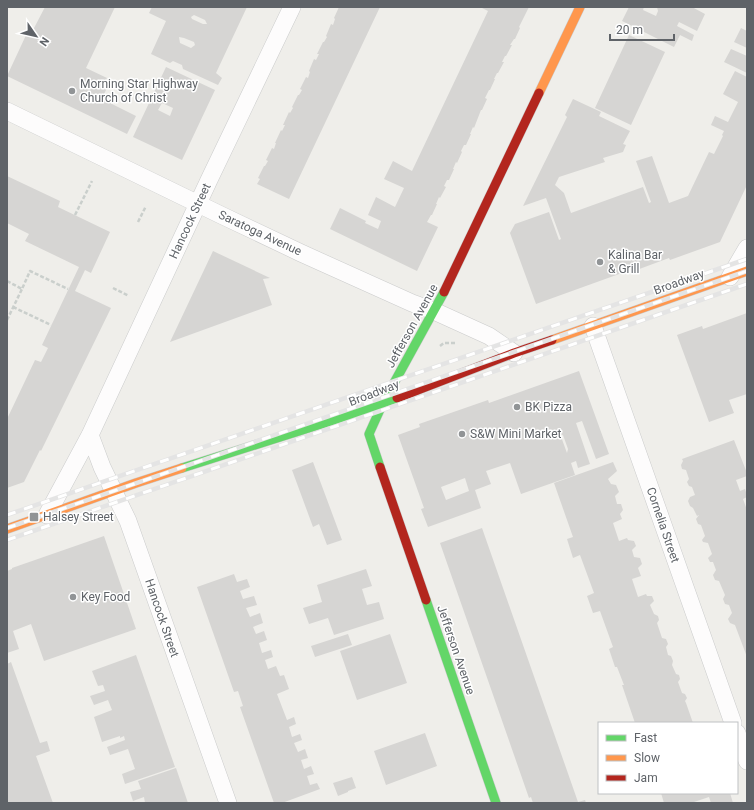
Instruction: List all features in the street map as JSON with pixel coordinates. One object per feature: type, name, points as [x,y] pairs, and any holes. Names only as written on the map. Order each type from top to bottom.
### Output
[{"type":"street","name":"Hancock Street","points":[[47,515],[90,435],[292,7]]},
{"type":"street","name":"Jefferson Avenue","points":[[496,803],[369,434],[383,403],[445,291],[580,7]]},
{"type":"street","name":"Saratoga Avenue","points":[[7,111],[294,250],[489,336],[514,353]]},
{"type":"street","points":[[730,277],[747,248]]},
{"type":"street","name":"Broadway","points":[[7,529],[114,491],[356,413],[514,353],[747,271]]},
{"type":"street","name":"Cornelia Street","points":[[593,326],[734,722]]},
{"type":"street","name":"Hancock Street","points":[[90,435],[102,467],[128,521],[228,803]]},
{"type":"street","points":[[738,736],[747,761]]},
{"type":"path","points":[[75,215],[92,180]]},
{"type":"path","points":[[138,222],[146,206]]},
{"type":"path","points":[[7,320],[30,270],[68,289]]},
{"type":"path","points":[[7,281],[22,288]]},
{"type":"path","points":[[113,288],[129,296]]},
{"type":"path","points":[[13,308],[51,325]]},
{"type":"path","points":[[438,348],[444,343],[458,342]]},
{"type":"building","points":[[45,7],[115,7],[86,68],[107,78],[105,81],[109,83],[102,99],[136,116],[127,134],[7,76],[27,33],[33,30]]},
{"type":"building","points":[[152,7],[247,7],[216,73],[222,78],[218,85],[183,69],[182,65],[173,61],[170,63],[151,54],[166,21],[149,13]],"holes":[[[194,15],[205,20],[207,24],[203,24],[192,19],[191,17]],[[179,37],[194,42],[195,45],[191,48],[180,43]]]},
{"type":"building","points":[[339,7],[380,7],[289,199],[257,184],[260,179],[258,178],[268,161],[266,160],[272,148],[274,149],[275,143],[285,125],[283,125],[289,112],[290,113],[298,95],[302,90],[300,89],[306,77],[308,78],[314,59],[316,60],[319,54],[317,54],[327,37],[326,36],[331,24],[333,25],[334,18]]},
{"type":"building","points":[[480,7],[529,7],[515,39],[510,45],[512,45],[502,62],[504,62],[485,98],[487,99],[466,145],[464,145],[449,180],[447,180],[444,186],[446,187],[440,198],[439,197],[432,215],[427,222],[438,227],[417,271],[330,229],[340,208],[378,229],[381,221],[368,215],[376,197],[395,207],[404,188],[384,179],[393,161],[412,171],[488,11]]},
{"type":"building","points":[[629,7],[644,7],[643,10],[656,16],[658,11],[657,7],[692,7],[705,14],[697,31],[679,22],[677,26],[694,35],[692,41],[680,35],[674,47],[622,21]]},
{"type":"building","points":[[741,28],[747,31],[747,48],[734,42]]},
{"type":"building","points":[[629,35],[665,52],[631,125],[595,108]]},
{"type":"building","points":[[731,49],[747,56],[747,73],[724,62]]},
{"type":"building","points":[[166,67],[215,90],[182,160],[133,137]],"holes":[[[162,103],[173,108],[170,116],[158,110]]]},
{"type":"building","points":[[735,71],[747,77],[747,185],[720,242],[670,260],[669,258],[634,271],[633,269],[536,304],[510,233],[515,224],[549,212],[559,240],[561,239],[546,198],[523,206],[567,117],[565,115],[573,99],[601,112],[599,116],[630,131],[623,144],[626,145],[623,152],[603,158],[605,162],[559,177],[555,185],[564,193],[571,213],[643,187],[649,203],[651,202],[636,161],[652,156],[669,203],[688,196],[709,152],[714,154],[723,136],[724,131],[711,125],[715,116],[728,122],[738,102],[723,94]]},
{"type":"building","points":[[7,176],[60,201],[58,207],[110,232],[91,273],[85,270],[75,291],[111,308],[41,451],[40,450],[24,482],[7,488],[7,419],[35,360],[41,362],[48,348],[42,345],[79,267],[25,241],[29,234],[7,223]]},
{"type":"building","points":[[213,251],[270,278],[263,279],[272,305],[170,342]]},
{"type":"building","points":[[747,313],[747,394],[729,400],[734,413],[709,422],[677,335],[702,326],[703,329]]},
{"type":"building","points":[[579,371],[609,454],[596,459],[582,421],[576,423],[590,464],[578,468],[576,461],[571,463],[575,475],[521,494],[510,463],[486,471],[491,484],[475,490],[481,508],[428,527],[421,509],[424,508],[398,435],[420,427],[419,424],[488,400],[489,403]],"holes":[[[560,434],[563,435],[568,449],[567,453]],[[465,478],[469,491],[446,500],[441,487]]]},
{"type":"building","points":[[734,440],[747,473],[747,476],[736,480],[740,491],[745,489],[747,495],[747,497],[743,499],[747,510],[747,657],[735,625],[730,623],[728,619],[732,613],[729,605],[725,604],[723,599],[725,595],[719,581],[715,580],[713,575],[716,570],[713,562],[710,562],[708,558],[712,554],[708,543],[703,542],[702,540],[705,536],[701,525],[698,524],[696,519],[699,515],[697,516],[688,501],[690,497],[695,495],[692,487],[689,486],[687,482],[689,479],[686,470],[682,469],[681,465],[683,461],[682,459]]},
{"type":"building","points":[[313,462],[342,540],[327,545],[319,524],[313,527],[292,470]]},
{"type":"building","points":[[613,462],[617,471],[608,479],[611,484],[616,485],[619,492],[615,496],[617,504],[621,504],[623,510],[620,514],[622,519],[613,523],[619,541],[627,538],[628,540],[634,541],[636,546],[632,550],[634,557],[640,558],[642,564],[638,568],[641,576],[632,579],[638,597],[646,594],[647,596],[652,596],[654,601],[650,605],[654,614],[658,616],[659,620],[657,623],[662,638],[666,639],[668,644],[666,647],[668,655],[671,656],[673,661],[672,665],[676,674],[679,675],[680,679],[678,682],[682,693],[685,694],[687,698],[685,701],[693,722],[635,722],[622,685],[624,685],[617,667],[615,667],[609,649],[613,647],[600,611],[593,613],[587,596],[594,593],[580,555],[573,558],[567,539],[573,537],[554,483]]},
{"type":"building","points":[[482,528],[578,802],[585,800],[586,803],[533,803],[531,797],[529,798],[440,543]]},
{"type":"building","name":"Key Food","points":[[104,536],[136,629],[44,661],[31,624],[13,631],[19,649],[7,653],[7,571]]},
{"type":"building","points":[[366,569],[372,586],[362,589],[367,605],[379,602],[384,619],[334,635],[328,618],[309,624],[303,608],[322,602],[317,585]]},
{"type":"building","points":[[234,574],[237,582],[247,579],[250,587],[240,591],[243,599],[254,596],[257,605],[246,608],[250,617],[260,613],[263,623],[253,627],[256,634],[264,631],[267,640],[259,643],[262,653],[271,650],[273,657],[265,660],[268,669],[276,666],[280,676],[284,675],[289,689],[277,694],[287,720],[294,717],[296,724],[289,727],[292,737],[300,734],[302,740],[294,743],[298,752],[305,749],[308,758],[301,760],[304,769],[311,766],[314,774],[307,776],[310,785],[317,783],[320,789],[282,803],[274,803],[240,707],[243,706],[238,691],[234,692],[197,587]]},
{"type":"building","points":[[348,634],[352,645],[315,657],[311,646]]},
{"type":"building","points":[[390,634],[407,683],[357,700],[340,651]]},
{"type":"building","points":[[136,655],[175,767],[125,784],[122,774],[135,769],[128,749],[110,755],[107,747],[125,740],[124,736],[102,742],[94,717],[112,710],[108,700],[94,705],[90,696],[105,691],[103,685],[98,686],[92,671]]},
{"type":"building","points":[[11,662],[40,743],[47,741],[50,751],[36,756],[53,803],[7,803],[7,664]]},
{"type":"building","points":[[425,733],[437,766],[386,785],[374,751]]},
{"type":"building","points":[[176,768],[188,803],[145,803],[144,797],[133,801],[130,792],[141,789],[138,781]]},
{"type":"building","points":[[352,777],[356,788],[338,796],[333,783]]},
{"type":"building","points":[[661,794],[730,794],[733,803],[711,803],[709,797],[691,803],[664,803]]},
{"type":"railway","points":[[7,515],[747,259]]},
{"type":"railway","points":[[7,528],[747,271]]},
{"type":"railway","points":[[7,540],[747,284]]},
{"type":"traffic: fast","points":[[380,467],[369,434],[383,403],[444,292]]},
{"type":"traffic: fast","points":[[182,468],[356,413],[397,398]]},
{"type":"traffic: fast","points":[[426,600],[496,803]]},
{"type":"traffic: slow","points":[[539,93],[580,7]]},
{"type":"traffic: slow","points":[[552,340],[747,271]]},
{"type":"traffic: slow","points":[[7,529],[182,468]]},
{"type":"traffic: jam","points":[[444,292],[539,93]]},
{"type":"traffic: jam","points":[[397,398],[552,340]]},
{"type":"traffic: jam","points":[[380,467],[426,600]]},
{"type":"place","name":"Morning Star Highway Church of Christ","points":[[72,91]]},
{"type":"place","name":"Kalina Bar & Grill","points":[[600,262]]},
{"type":"place","name":"BK Pizza","points":[[517,407]]},
{"type":"place","name":"S&W Mini Market","points":[[462,434]]},
{"type":"place","name":"Halsey Street","points":[[34,517]]},
{"type":"place","name":"Key Food","points":[[73,597]]}]
